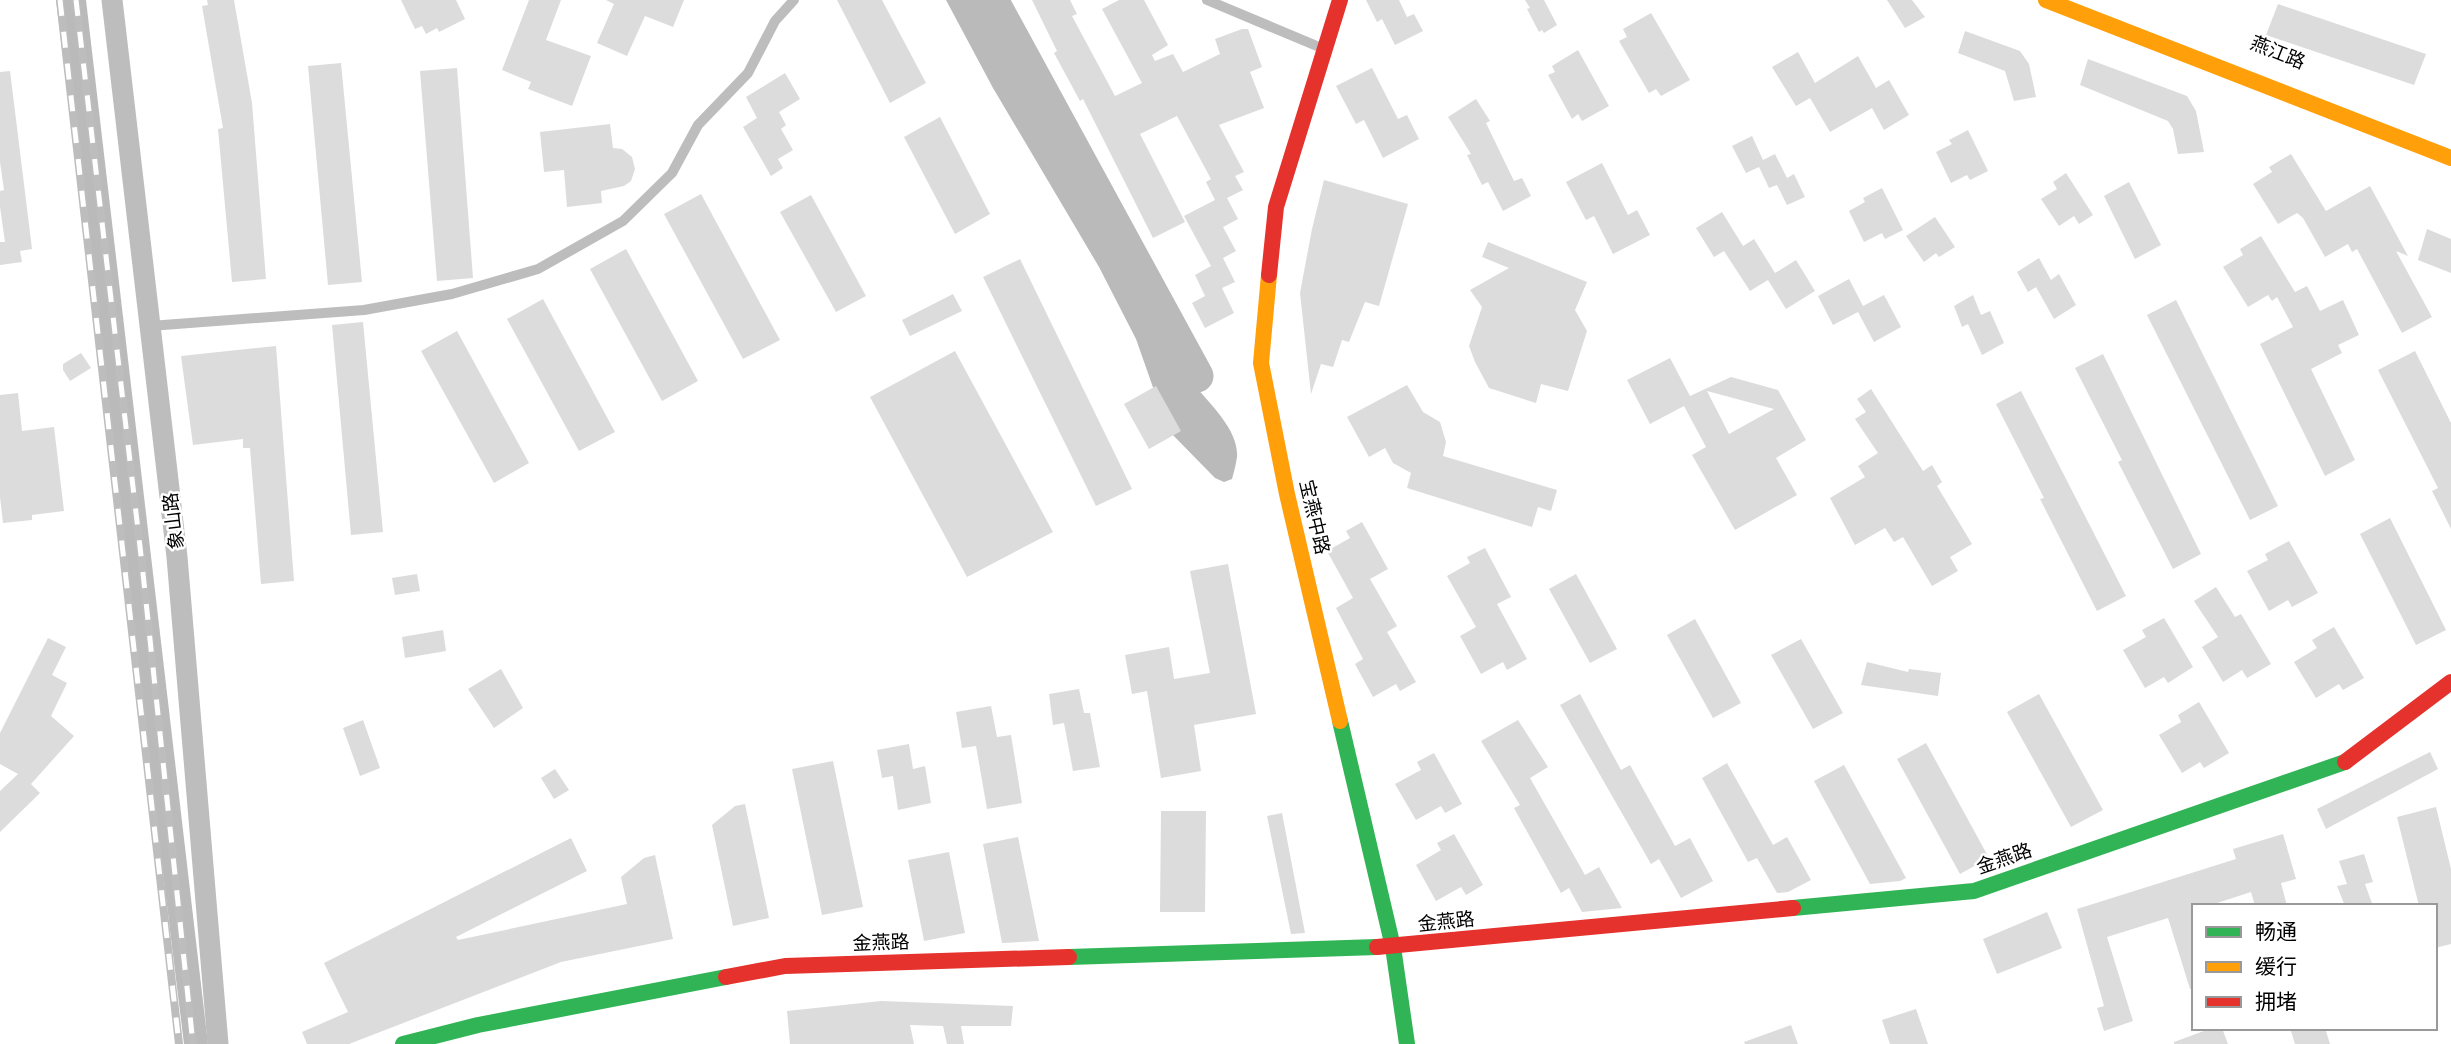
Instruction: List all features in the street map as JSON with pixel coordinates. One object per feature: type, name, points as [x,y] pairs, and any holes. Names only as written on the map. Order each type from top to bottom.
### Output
[{"type":"street","name":"象山路","points":[[112,0],[177,557],[218,1044]]},
{"type":"street","name":"宝燕中路","points":[[1340,0],[1276,207],[1261,363],[1287,494],[1393,947],[1408,1044]]},
{"type":"street","points":[[2046,0],[2451,158]]},
{"type":"street","name":"燕江路","points":[[2090,0],[2451,143]]},
{"type":"street","name":"金燕路","points":[[403,1044],[478,1025],[785,966],[1393,947],[1974,891],[2343,763],[2451,682]]},
{"type":"lane","points":[[150,326],[364,310],[452,294],[538,269],[623,221],[672,173],[698,125],[748,74],[775,21],[794,0]]},
{"type":"lane","points":[[1207,0],[1324,49]]},
{"type":"shaded area","points":[[56,0],[86,0],[208,1044],[184,1044]]},
{"type":"shaded area","points":[[946,0],[977,0],[1023,73],[1196,387],[1229,428],[1234,438],[1237,457],[1232,479],[1224,482],[1215,478],[1168,430],[1136,339],[1099,267],[993,88]]},
{"type":"building","points":[[207,0],[234,0],[252,103],[266,279],[232,282],[218,129],[223,128],[202,6],[208,5]]},
{"type":"building","points":[[401,0],[456,0],[465,19],[439,32],[437,28],[426,34],[422,26],[415,29]]},
{"type":"building","points":[[529,0],[561,0],[546,40],[591,56],[572,106],[528,89],[531,82],[502,70]]},
{"type":"building","points":[[606,0],[684,0],[673,27],[645,16],[627,56],[597,43],[614,4]]},
{"type":"building","points":[[837,0],[882,0],[926,83],[890,103]]},
{"type":"building","points":[[1032,0],[1070,0],[1077,14],[1072,16],[1115,96],[1142,83],[1102,9],[1119,0],[1144,0],[1168,45],[1152,55],[1155,61],[1173,54],[1183,72],[1220,54],[1215,39],[1248,29],[1262,67],[1250,72],[1264,108],[1219,125],[1244,172],[1235,176],[1243,190],[1227,198],[1238,219],[1223,227],[1236,251],[1223,258],[1235,282],[1222,288],[1234,313],[1205,328],[1192,303],[1205,296],[1195,275],[1211,266],[1184,216],[1215,200],[1206,182],[1211,179],[1177,116],[1140,134],[1185,222],[1153,238],[1083,99],[1080,101],[1054,53],[1057,51]]},
{"type":"building","points":[[1366,0],[1399,0],[1407,17],[1414,14],[1423,31],[1395,45],[1382,19],[1377,22]]},
{"type":"building","points":[[1525,0],[1544,0],[1557,25],[1544,33],[1542,30],[1539,32]]},
{"type":"building","points":[[1887,0],[1912,0],[1925,17],[1905,28]]},
{"type":"building","points":[[2278,4],[2426,54],[2414,85],[2266,35]]},
{"type":"building","points":[[1651,13],[1690,80],[1661,96],[1656,89],[1649,93],[1619,41],[1627,37],[1623,29]]},
{"type":"building","points":[[1965,31],[2020,51],[2029,64],[2036,97],[2014,101],[2005,71],[1958,53]]},
{"type":"building","points":[[1578,50],[1609,106],[1582,121],[1578,114],[1572,119],[1548,75],[1555,72],[1552,66]]},
{"type":"building","points":[[1798,52],[1815,83],[1858,56],[1876,88],[1889,80],[1909,115],[1884,130],[1872,108],[1830,132],[1810,98],[1796,106],[1772,67]]},
{"type":"building","points":[[2088,59],[2187,96],[2196,111],[2204,152],[2178,154],[2173,129],[2168,121],[2080,85]]},
{"type":"building","points":[[341,63],[362,282],[328,285],[308,66]]},
{"type":"building","points":[[457,68],[473,278],[437,281],[420,71]]},
{"type":"building","points":[[1372,68],[1398,119],[1407,115],[1419,139],[1383,158],[1364,120],[1356,124],[1336,86]]},
{"type":"building","points":[[10,71],[32,249],[20,251],[22,262],[0,265],[0,242],[5,242],[0,207],[0,191],[4,190],[0,162],[0,72]]},
{"type":"building","points":[[785,73],[800,99],[779,112],[786,125],[781,129],[793,150],[778,159],[783,168],[771,176],[743,127],[757,118],[746,97]]},
{"type":"building","points":[[1476,99],[1490,121],[1486,123],[1514,181],[1522,178],[1531,196],[1503,211],[1488,182],[1482,185],[1467,155],[1471,154],[1448,117]]},
{"type":"building","points":[[940,117],[990,214],[955,234],[904,137]]},
{"type":"building","points":[[610,124],[613,148],[622,149],[632,157],[635,169],[631,181],[624,186],[601,191],[602,203],[567,207],[564,170],[544,172],[540,132]]},
{"type":"building","points":[[1968,130],[1988,171],[1970,180],[1967,175],[1951,183],[1936,152],[1952,144],[1949,140]]},
{"type":"building","points":[[1752,136],[1763,160],[1775,154],[1787,178],[1794,174],[1805,197],[1787,205],[1777,185],[1769,188],[1759,167],[1746,173],[1732,146]]},
{"type":"building","points":[[2291,154],[2326,211],[2370,186],[2408,256],[2396,251],[2432,317],[2402,333],[2357,249],[2352,252],[2348,244],[2325,257],[2303,218],[2297,213],[2278,224],[2253,184],[2272,172],[2269,167]]},
{"type":"building","points":[[1602,163],[1628,215],[1637,210],[1650,235],[1613,254],[1594,216],[1586,220],[1566,182]]},
{"type":"building","points":[[2066,173],[2093,215],[2079,224],[2074,216],[2059,226],[2041,199],[2057,189],[2053,182]]},
{"type":"building","points":[[1324,180],[1408,204],[1379,306],[1365,302],[1349,342],[1342,340],[1333,367],[1321,364],[1311,394],[1300,293]]},
{"type":"building","points":[[2129,182],[2161,245],[2135,259],[2104,196]]},
{"type":"building","points":[[1882,188],[1903,230],[1885,239],[1882,233],[1864,242],[1849,211],[1865,202],[1863,198]]},
{"type":"building","points":[[701,194],[780,340],[743,359],[664,214]]},
{"type":"building","points":[[811,195],[866,296],[836,312],[780,212]]},
{"type":"building","points":[[1722,212],[1743,246],[1754,239],[1775,273],[1796,260],[1815,291],[1786,309],[1768,280],[1750,291],[1724,251],[1714,257],[1696,228]]},
{"type":"building","points":[[1935,217],[1955,247],[1939,257],[1936,253],[1924,262],[1906,236]]},
{"type":"building","points":[[2427,229],[2451,239],[2451,273],[2418,260]]},
{"type":"building","points":[[2261,236],[2295,292],[2307,286],[2320,311],[2343,300],[2359,335],[2338,345],[2342,353],[2311,369],[2355,460],[2325,476],[2260,344],[2293,327],[2277,297],[2272,301],[2268,295],[2248,307],[2223,267],[2243,255],[2240,249]]},
{"type":"building","points":[[1488,242],[1587,282],[1575,310],[1587,331],[1568,391],[1541,384],[1536,403],[1489,388],[1475,362],[1469,346],[1482,307],[1470,290],[1509,268],[1482,257]]},
{"type":"building","points":[[626,249],[698,381],[662,401],[590,269]]},
{"type":"building","points":[[2039,258],[2051,280],[2059,274],[2076,305],[2054,319],[2036,287],[2028,292],[2017,272]]},
{"type":"building","points":[[1020,259],[1132,489],[1096,506],[983,277]]},
{"type":"building","points":[[1849,279],[1863,306],[1884,295],[1901,327],[1874,342],[1858,312],[1833,325],[1818,296]]},
{"type":"building","points":[[953,294],[962,311],[910,336],[902,320]]},
{"type":"building","points":[[1973,295],[1981,315],[1990,311],[2004,343],[1982,355],[1968,324],[1962,327],[1954,306]]},
{"type":"building","points":[[543,299],[615,432],[579,451],[507,319]]},
{"type":"building","points":[[2176,300],[2278,506],[2250,520],[2147,315]]},
{"type":"building","points":[[363,322],[383,532],[351,535],[332,325]]},
{"type":"building","points":[[457,331],[529,463],[494,483],[421,351]]},
{"type":"building","points":[[276,346],[294,581],[261,584],[250,448],[243,448],[243,439],[193,445],[181,356]]},
{"type":"building","points":[[955,351],[1053,532],[967,577],[870,397]]},
{"type":"building","points":[[2415,351],[2451,423],[2451,529],[2432,491],[2438,488],[2378,370]]},
{"type":"building","points":[[81,353],[91,368],[70,381],[63,370],[63,364]]},
{"type":"building","points":[[2103,354],[2201,554],[2173,569],[2118,462],[2122,460],[2075,368]]},
{"type":"building","points":[[1670,358],[1690,396],[1731,377],[1778,390],[1806,440],[1776,458],[1797,495],[1735,530],[1692,455],[1706,447],[1684,406],[1650,424],[1627,380]],"holes":[[[1707,391],[1774,409],[1729,434]]]},
{"type":"building","points":[[1407,385],[1423,412],[1440,422],[1446,442],[1443,456],[1557,490],[1551,511],[1538,507],[1532,527],[1407,488],[1411,473],[1393,463],[1385,448],[1369,457],[1347,417]]},
{"type":"building","points":[[1156,386],[1181,431],[1149,449],[1124,404]]},
{"type":"building","points":[[1871,389],[1923,471],[1932,465],[1942,482],[1937,486],[1972,544],[1950,557],[1958,571],[1932,586],[1903,537],[1894,542],[1885,528],[1855,545],[1830,498],[1865,477],[1858,466],[1878,453],[1855,419],[1866,412],[1857,399]]},
{"type":"building","points":[[2021,391],[2126,596],[2097,611],[2040,499],[2044,498],[1996,404]]},
{"type":"building","points":[[18,393],[22,431],[54,427],[64,511],[32,515],[32,520],[3,523],[0,497],[0,395]]},
{"type":"building","points":[[2390,518],[2446,630],[2416,645],[2360,534]]},
{"type":"building","points":[[1362,522],[1388,569],[1370,579],[1397,626],[1387,632],[1416,682],[1400,691],[1396,684],[1373,697],[1355,664],[1363,659],[1336,608],[1353,598],[1327,551],[1350,538],[1346,531]]},
{"type":"building","points":[[2289,541],[2318,593],[2292,607],[2288,600],[2269,611],[2247,571],[2268,560],[2265,554]]},
{"type":"building","points":[[1485,548],[1511,597],[1497,604],[1527,659],[1507,670],[1503,662],[1481,674],[1460,636],[1476,627],[1447,576],[1470,563],[1467,557]]},
{"type":"building","points":[[1228,564],[1256,714],[1194,725],[1201,771],[1161,778],[1147,691],[1132,694],[1125,655],[1169,647],[1174,679],[1210,673],[1190,571]]},
{"type":"building","points":[[417,574],[420,591],[395,595],[392,578]]},
{"type":"building","points":[[1576,574],[1617,649],[1590,663],[1549,589]]},
{"type":"building","points":[[2216,587],[2235,617],[2241,614],[2271,664],[2247,678],[2242,670],[2223,682],[2202,647],[2218,637],[2194,601]]},
{"type":"building","points":[[2164,618],[2193,667],[2168,683],[2164,677],[2145,688],[2123,650],[2146,637],[2142,630]]},
{"type":"building","points":[[1695,619],[1741,703],[1713,718],[1667,635]]},
{"type":"building","points":[[2334,627],[2364,678],[2343,690],[2339,684],[2316,698],[2294,662],[2317,648],[2312,640]]},
{"type":"building","points":[[443,630],[446,651],[405,658],[402,637]]},
{"type":"building","points":[[48,638],[66,647],[52,675],[67,683],[51,716],[74,736],[31,784],[40,793],[0,832],[0,791],[18,774],[0,764],[0,733]]},
{"type":"building","points":[[1801,639],[1843,713],[1813,729],[1771,655]]},
{"type":"building","points":[[1867,662],[1908,672],[1909,669],[1941,673],[1938,696],[1861,685]]},
{"type":"building","points":[[501,669],[523,708],[494,728],[468,689]]},
{"type":"building","points":[[1079,689],[1084,713],[1090,713],[1100,767],[1073,771],[1064,723],[1053,725],[1049,694]]},
{"type":"building","points":[[1580,694],[1621,770],[1630,765],[1675,846],[1690,838],[1713,881],[1681,898],[1659,859],[1651,864],[1560,705]]},
{"type":"building","points":[[2039,694],[2103,810],[2071,827],[2007,712]]},
{"type":"building","points":[[2199,702],[2229,753],[2204,768],[2200,762],[2182,773],[2159,735],[2181,722],[2178,715]]},
{"type":"building","points":[[991,706],[997,737],[1011,735],[1022,803],[987,809],[976,746],[962,748],[956,712]]},
{"type":"building","points":[[363,720],[380,768],[360,776],[343,728]]},
{"type":"building","points":[[1518,720],[1548,767],[1530,778],[1585,875],[1599,867],[1622,908],[1582,912],[1569,888],[1561,893],[1514,808],[1520,805],[1481,741]]},
{"type":"building","points":[[1926,743],[1989,858],[1960,874],[1897,759]]},
{"type":"building","points":[[909,744],[913,769],[925,766],[931,803],[898,810],[893,776],[882,778],[877,750]]},
{"type":"building","points":[[2430,752],[2438,769],[2326,829],[2317,809]]},
{"type":"building","points":[[1434,753],[1462,804],[1445,813],[1441,806],[1416,820],[1395,784],[1421,770],[1417,762]]},
{"type":"building","points":[[833,761],[863,907],[822,915],[792,769]]},
{"type":"building","points":[[1727,763],[1773,845],[1787,837],[1811,880],[1788,892],[1777,893],[1757,858],[1748,862],[1702,778]]},
{"type":"building","points":[[1844,765],[1906,878],[1870,884],[1814,781]]},
{"type":"building","points":[[555,769],[569,790],[554,799],[541,778]]},
{"type":"building","points":[[745,804],[769,918],[733,926],[712,825],[735,806]]},
{"type":"building","points":[[2436,807],[2451,869],[2451,944],[2437,948],[2437,904],[2419,904],[2397,817]]},
{"type":"building","points":[[1161,811],[1206,811],[1205,912],[1160,912]]},
{"type":"building","points":[[1282,813],[1305,933],[1291,934],[1267,816]]},
{"type":"building","points":[[1454,834],[1483,885],[1466,895],[1461,887],[1436,901],[1416,865],[1441,850],[1437,843]]},
{"type":"building","points":[[2283,834],[2296,879],[2281,883],[2286,904],[2254,904],[2251,892],[2214,904],[2192,904],[2190,989],[2168,918],[2107,937],[2133,1021],[2104,1031],[2097,1008],[2104,1006],[2077,909],[2236,859],[2233,849]]},
{"type":"building","points":[[1018,837],[1039,941],[1002,943],[983,844]]},
{"type":"building","points":[[571,838],[587,871],[456,937],[458,940],[627,904],[621,877],[644,858],[655,855],[673,939],[561,962],[349,1044],[307,1044],[302,1032],[348,1012],[324,963]]},
{"type":"building","points":[[949,852],[965,933],[924,941],[908,860]]},
{"type":"building","points":[[2364,854],[2373,882],[2365,884],[2372,904],[2344,904],[2337,886],[2347,884],[2339,861]]},
{"type":"building","points":[[2047,912],[2062,948],[1997,974],[1983,939]]},
{"type":"building","points":[[881,1001],[1013,1006],[1011,1026],[961,1026],[964,1044],[947,1044],[943,1026],[910,1025],[914,1044],[790,1044],[787,1011]]},
{"type":"building","points":[[1916,1009],[1928,1044],[1890,1044],[1882,1020]]},
{"type":"building","points":[[1791,1025],[1798,1044],[1744,1042]]},
{"type":"building","points":[[2207,1030],[2223,1030],[2228,1044],[2174,1044]]},
{"type":"building","points":[[2291,1030],[2326,1030],[2330,1044],[2295,1044]]},
{"type":"waterway","points":[[992,0],[1197,376]]},
{"type":"railway","points":[[60,0],[179,1044]]},
{"type":"railway","points":[[76,0],[142,564],[193,1044]]},
{"type":"traffic: fast","points":[[1340,721],[1393,947],[1407,1044]]},
{"type":"traffic: fast","points":[[1793,908],[1974,891],[2345,762]]},
{"type":"traffic: fast","points":[[1069,957],[1377,947]]},
{"type":"traffic: fast","points":[[403,1044],[478,1025],[726,977]]},
{"type":"traffic: slow","points":[[2046,0],[2451,158]]},
{"type":"traffic: slow","points":[[1269,275],[1261,363],[1287,494],[1340,721]]},
{"type":"traffic: jam","points":[[1269,275],[1276,207],[1340,0]]},
{"type":"traffic: jam","points":[[2345,762],[2451,682]]},
{"type":"traffic: jam","points":[[1377,947],[1793,908]]},
{"type":"traffic: jam","points":[[726,977],[785,966],[1069,957]]}]
